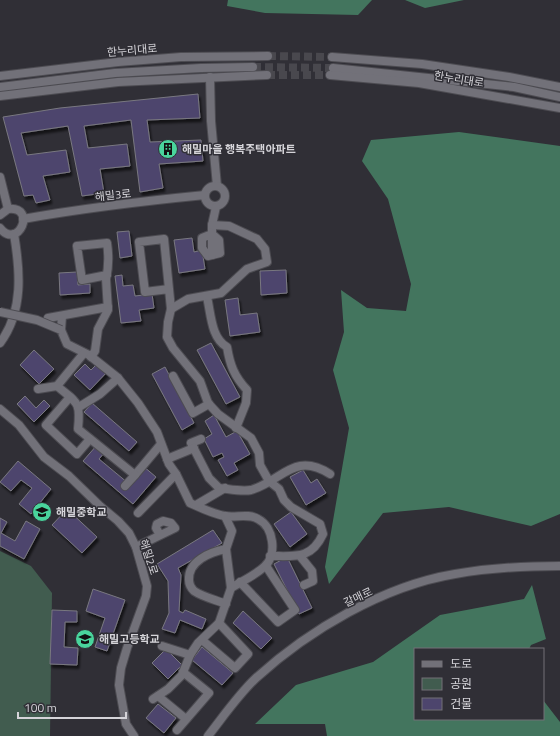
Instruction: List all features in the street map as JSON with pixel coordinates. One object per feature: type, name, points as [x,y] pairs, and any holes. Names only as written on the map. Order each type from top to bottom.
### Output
[{"type":"street","name":"한누리대로","points":[[0,76],[165,58],[268,56]]},
{"type":"street","name":"한누리대로","points":[[332,57],[422,64],[509,77],[560,88]]},
{"type":"street","points":[[0,87],[115,73],[201,68],[253,68]]},
{"type":"street","name":"한누리대로","points":[[560,97],[514,87],[332,71],[419,83],[560,108]]},
{"type":"street","points":[[0,96],[118,82],[210,77],[266,76]]},
{"type":"street","points":[[210,77],[211,121],[217,186]]},
{"type":"street","points":[[0,177],[8,209]]},
{"type":"street","points":[[217,186],[223,189],[226,195],[222,204],[216,206],[209,204],[205,195],[208,189],[217,186]]},
{"type":"street","name":"해밀3로","points":[[23,219],[112,205],[205,195]]},
{"type":"street","points":[[212,255],[212,230],[216,206]]},
{"type":"street","points":[[0,215],[8,209]]},
{"type":"street","points":[[0,228],[7,234],[14,234],[22,227],[23,219],[19,212],[8,209]]},
{"type":"street","points":[[170,309],[188,299],[207,297],[221,293],[247,269],[267,262],[265,249],[257,238],[228,226],[212,230]]},
{"type":"street","points":[[0,343],[12,320],[18,293],[18,259],[14,234]]},
{"type":"street","points":[[169,289],[145,292],[138,242],[164,239],[169,289],[170,309],[167,337],[173,348],[200,381],[209,404],[218,414],[251,438],[259,453],[260,465],[270,481],[279,489],[284,500],[291,507],[320,524],[323,534],[319,543],[310,552],[300,556],[270,556]]},
{"type":"street","points":[[38,389],[57,386],[88,355],[95,351],[98,329],[108,310],[107,276],[110,262],[107,243],[77,246],[82,280],[107,276]]},
{"type":"street","points":[[207,297],[215,333],[219,343],[227,347],[229,363],[235,377],[247,390],[246,403],[236,428]]},
{"type":"street","points":[[48,318],[108,307]]},
{"type":"street","points":[[0,312],[37,320],[61,330]]},
{"type":"street","points":[[62,316],[61,330],[67,344],[88,355],[118,378],[150,420],[157,432],[167,459],[190,504],[225,516],[245,515],[258,519],[269,527],[272,540],[272,550],[266,566],[231,588]]},
{"type":"street","points":[[173,376],[193,413],[209,404]]},
{"type":"street","points":[[79,408],[100,394],[118,378]]},
{"type":"street","points":[[57,386],[78,404],[78,429],[134,475]]},
{"type":"street","points":[[70,397],[46,425],[77,454],[90,439]]},
{"type":"street","name":"해밀2로","points":[[0,409],[19,426],[44,457],[69,476],[118,521],[129,533],[136,547],[147,586],[146,596],[126,648],[119,685],[126,724],[134,736]]},
{"type":"street","points":[[201,439],[191,444],[209,478],[220,488],[250,490],[270,481],[289,469],[305,465],[318,466],[330,474]]},
{"type":"street","points":[[125,486],[161,444]]},
{"type":"street","points":[[167,459],[194,448]]},
{"type":"street","points":[[138,513],[176,474]]},
{"type":"street","points":[[196,505],[225,488]]},
{"type":"street","points":[[186,719],[156,698],[168,689],[183,672],[190,655],[219,623],[231,588],[226,549],[232,530],[225,516]]},
{"type":"street","points":[[136,547],[160,536]]},
{"type":"street","points":[[226,549],[214,551],[192,567],[189,574],[189,583],[193,590],[226,604]]},
{"type":"street","points":[[300,556],[312,571],[313,581],[304,585]]},
{"type":"street","points":[[240,582],[278,622],[295,610],[266,566]]},
{"type":"street","name":"갈매로","points":[[208,736],[255,679],[284,655],[326,624],[361,607],[401,590],[454,574],[510,568],[560,566]]},
{"type":"street","points":[[202,640],[235,668],[248,654],[219,623]]},
{"type":"street","points":[[162,646],[190,655]]},
{"type":"street","points":[[177,730],[209,693],[183,672]]},
{"type":"green space","points":[[228,0],[372,0],[358,15],[265,13],[227,6]]},
{"type":"green space","points":[[405,0],[464,0],[425,8]]},
{"type":"green space","points":[[459,132],[560,146],[560,514],[531,526],[449,507],[383,513],[329,584],[325,567],[349,428],[333,370],[344,332],[341,290],[367,308],[406,311],[411,284],[388,199],[362,161],[371,140]]},
{"type":"green space","points":[[0,551],[31,566],[52,593],[50,736],[0,736]]},
{"type":"green space","points":[[532,585],[546,639],[531,645],[530,648],[414,648],[414,720],[544,720],[544,701],[560,722],[560,736],[327,736],[325,724],[255,724],[296,685],[373,662],[440,615],[524,599]]},
{"type":"building","name":"해밀마을 행복주택아파트","points":[[198,94],[200,118],[147,120],[150,142],[201,140],[203,161],[159,164],[163,188],[140,192],[131,120],[84,126],[88,148],[127,144],[130,166],[100,169],[104,193],[82,196],[68,126],[21,133],[27,155],[66,150],[70,172],[43,176],[50,200],[36,203],[33,195],[24,196],[3,117],[60,108]]},
{"type":"building","points":[[129,231],[132,256],[120,258],[117,232]]},
{"type":"building","points":[[192,238],[194,252],[202,250],[205,269],[179,273],[174,240]]},
{"type":"building","points":[[286,270],[287,293],[261,295],[260,271]]},
{"type":"building","points":[[77,272],[78,285],[90,284],[90,293],[60,295],[59,273]]},
{"type":"building","points":[[122,275],[123,286],[133,285],[135,296],[152,294],[154,308],[139,310],[141,321],[121,323],[115,276]]},
{"type":"building","points":[[238,298],[240,315],[257,313],[260,332],[230,336],[225,300]]},
{"type":"building","points":[[211,343],[240,397],[226,404],[197,350]]},
{"type":"building","points":[[34,350],[54,369],[39,384],[20,365]]},
{"type":"building","points":[[98,363],[107,372],[90,390],[74,375],[85,364],[91,370]]},
{"type":"building","points":[[165,367],[194,423],[182,430],[152,374]]},
{"type":"building","points":[[25,396],[36,408],[44,400],[50,406],[34,422],[17,404]]},
{"type":"building","points":[[92,403],[137,442],[129,451],[84,412]]},
{"type":"building","points":[[214,415],[226,437],[237,431],[250,454],[234,463],[238,470],[227,476],[218,460],[224,457],[222,453],[213,457],[204,439],[212,434],[205,421]]},
{"type":"building","points":[[97,445],[105,452],[99,459],[128,483],[143,466],[156,477],[133,504],[83,461]]},
{"type":"building","points":[[18,461],[51,489],[31,514],[19,504],[32,488],[21,480],[11,491],[0,482]]},
{"type":"building","points":[[303,470],[311,483],[317,479],[326,493],[306,505],[290,477]]},
{"type":"building","points":[[67,509],[97,537],[82,553],[52,525]]},
{"type":"building","points":[[291,512],[307,534],[290,547],[274,524]]},
{"type":"building","points":[[0,518],[7,522],[1,533],[15,541],[26,521],[40,529],[24,559],[0,546]]},
{"type":"building","points":[[213,530],[222,543],[178,568],[181,575],[179,611],[183,613],[185,610],[206,619],[202,629],[180,620],[175,633],[162,629],[169,613],[168,581],[157,564]]},
{"type":"building","points":[[287,557],[312,608],[299,614],[274,564]]},
{"type":"building","points":[[93,589],[125,600],[107,651],[95,647],[105,618],[86,611]]},
{"type":"building","points":[[52,610],[77,611],[77,622],[65,622],[64,647],[78,648],[77,665],[50,664]]},
{"type":"building","points":[[243,611],[272,638],[261,649],[233,623]]},
{"type":"building","points":[[202,647],[233,673],[222,685],[192,660]]},
{"type":"building","points":[[166,649],[182,665],[168,679],[152,663]]},
{"type":"building","points":[[158,704],[176,718],[164,733],[146,718]]},
{"type":"tunnel","points":[[268,56],[332,57]]},
{"type":"tunnel","points":[[253,67],[333,68]]},
{"type":"tunnel","points":[[267,75],[330,75]]},
{"type":"place","name":"해밀마을 행복주택아파트","points":[[168,149]]},
{"type":"place","name":"해밀중학교","points":[[42,512]]},
{"type":"place","name":"해밀고등학교","points":[[85,639]]}]
